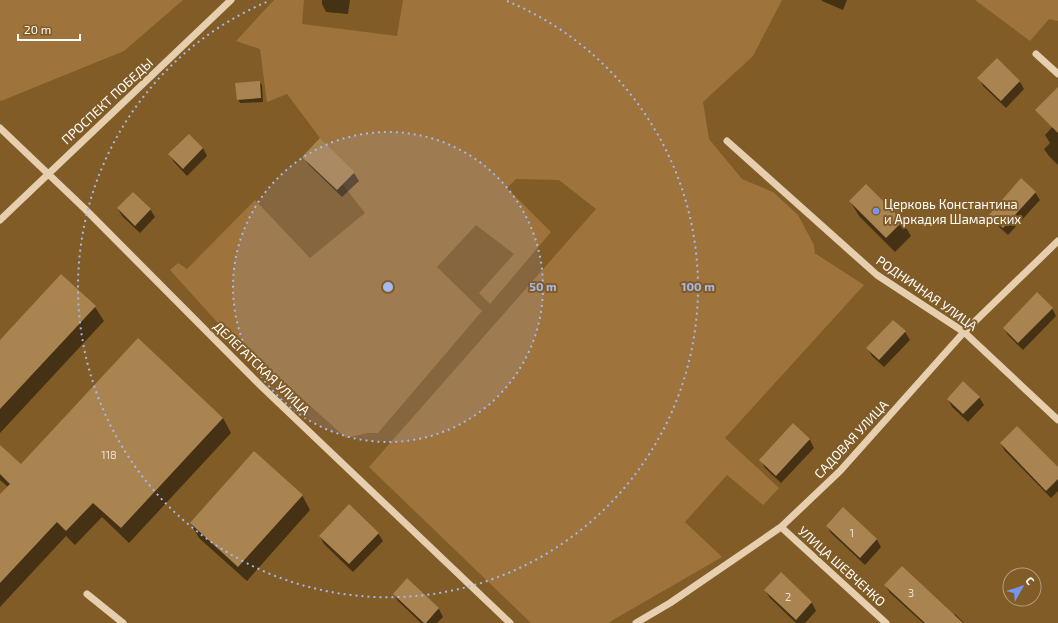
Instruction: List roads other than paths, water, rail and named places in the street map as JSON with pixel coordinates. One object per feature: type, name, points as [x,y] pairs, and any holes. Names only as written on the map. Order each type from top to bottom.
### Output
[{"type":"street","name":"ПРОСПЕКТ ПОБЕДЫ","points":[[0,220],[231,0]]},
{"type":"street","points":[[1036,54],[1058,74]]},
{"type":"street","name":"ДЕЛЕГАТСКАЯ УЛИЦА","points":[[0,128],[84,209],[261,386],[510,623]]},
{"type":"street","name":"РОДНИЧНАЯ УЛИЦА","points":[[727,141],[877,275],[964,332],[1058,420]]},
{"type":"street","name":"САДОВАЯ УЛИЦА","points":[[636,623],[670,603],[781,528],[840,471],[964,332],[1058,241]]},
{"type":"street","name":"УЛИЦА ШЕВЧЕНКО","points":[[781,528],[886,623]]},
{"type":"street","points":[[87,594],[123,623]]},
{"type":"place","name":"Церковь Константина и Аркадия Шамарских","points":[[876,211]]}]
